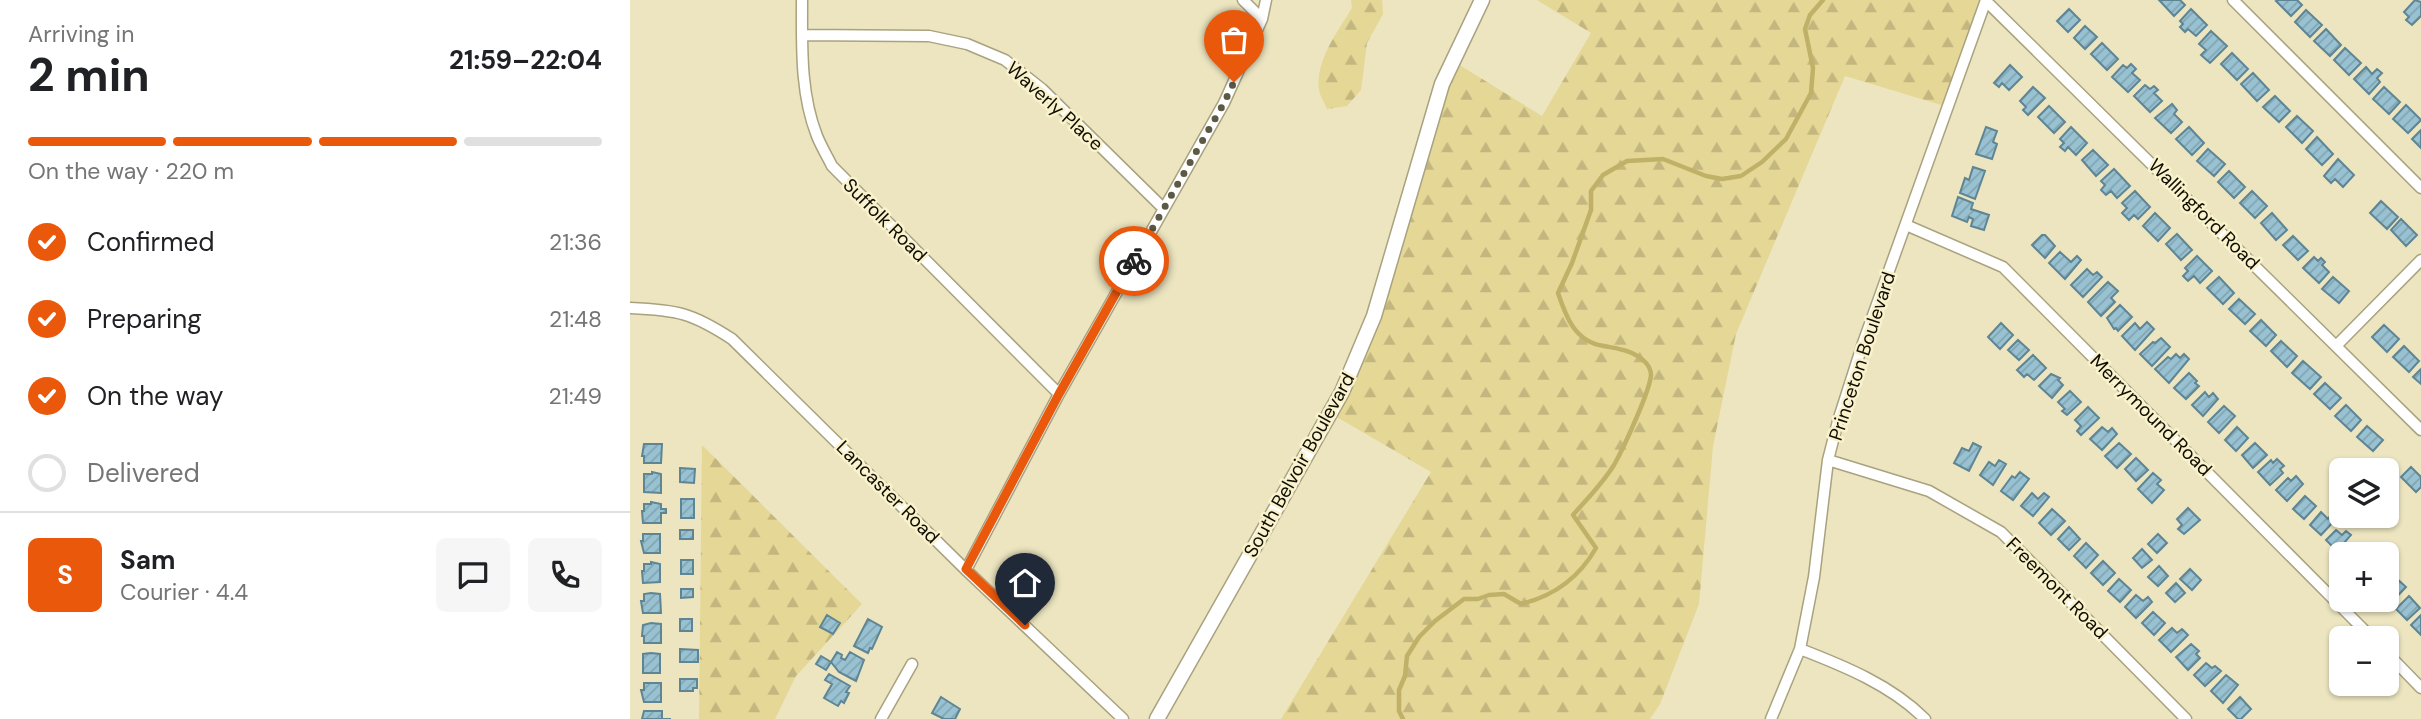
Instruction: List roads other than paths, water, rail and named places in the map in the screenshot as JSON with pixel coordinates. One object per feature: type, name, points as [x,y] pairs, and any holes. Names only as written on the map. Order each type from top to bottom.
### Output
[{"type":"street","name":"Suffolk Road","points":[[802,0],[807,102],[817,136],[832,166],[1059,394]]},
{"type":"street","points":[[1243,0],[1262,19]]},
{"type":"street","points":[[966,569],[1059,394],[1224,103],[1262,19],[1266,0]]},
{"type":"street","name":"South Belvoir Boulevard","points":[[1157,719],[1342,392],[1374,316],[1442,84],[1482,0]]},
{"type":"street","name":"Princeton Boulevard","points":[[1771,719],[1800,649],[1814,577],[1828,460],[1838,421],[1862,346],[1986,0]]},
{"type":"street","name":"Wallingford Road","points":[[1986,0],[2421,430]]},
{"type":"street","points":[[2233,0],[2421,188]]},
{"type":"street","name":"Waverly Place","points":[[802,35],[929,36],[967,44],[1005,60],[1042,89],[1164,209]]},
{"type":"street","name":"Merrymound Road","points":[[1906,225],[2003,267],[2359,626]]},
{"type":"street","points":[[2337,345],[2421,260]]},
{"type":"street","name":"Lancaster Road","points":[[630,308],[676,311],[704,321],[732,339],[1123,719]]},
{"type":"street","name":"Freemont Road","points":[[1828,460],[1929,491],[2001,532],[2186,719]]},
{"type":"street","points":[[1800,649],[1870,679],[1925,719]]},
{"type":"street","points":[[881,719],[912,664]]},
{"type":"street","points":[[2399,665],[2421,688]]},
{"type":"waterway","points":[[1403,719],[1399,711],[1399,690],[1405,676],[1407,656],[1419,637],[1435,621],[1464,599],[1504,594],[1521,604],[1533,601],[1555,591],[1574,577],[1596,548],[1573,515],[1614,465],[1641,406],[1651,375],[1647,364],[1635,354],[1594,344],[1579,334],[1568,319],[1558,293],[1591,210],[1591,191],[1603,175],[1627,161],[1663,159],[1706,176],[1722,179],[1741,176],[1762,162],[1786,139],[1811,93],[1813,68],[1805,29],[1810,15],[1823,0]]}]
